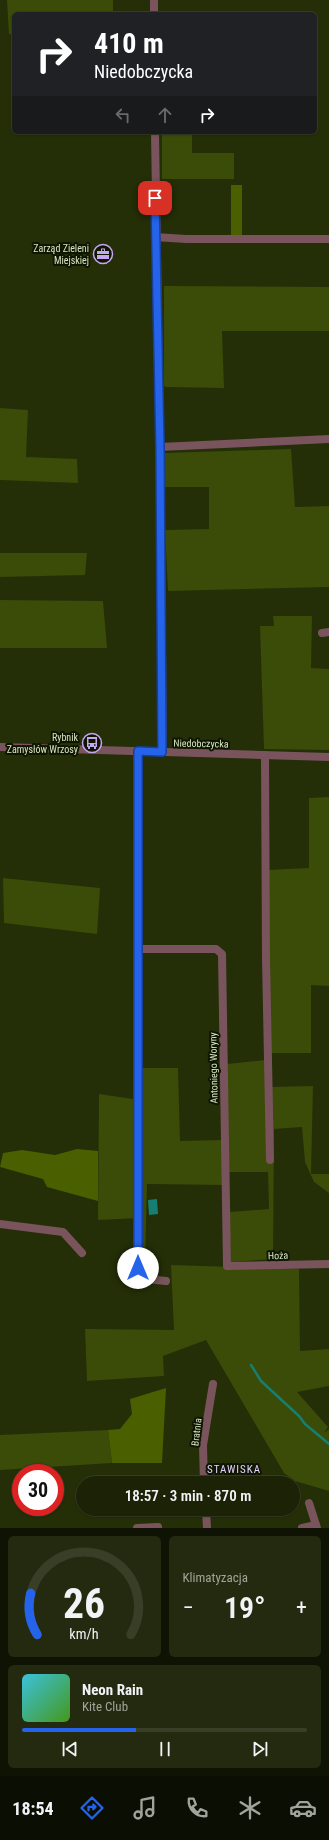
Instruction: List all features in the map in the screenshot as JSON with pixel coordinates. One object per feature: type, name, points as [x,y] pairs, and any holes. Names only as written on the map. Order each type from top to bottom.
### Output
[{"type":"street","points":[[154,0],[154,12]]},
{"type":"street","points":[[155,134],[155,237],[160,448],[162,752]]},
{"type":"street","points":[[155,237],[186,239],[329,239]]},
{"type":"street","points":[[160,448],[329,439]]},
{"type":"street","name":"Niedobczycka","points":[[0,747],[329,757]]},
{"type":"street","points":[[138,751],[138,1268],[140,1273],[146,1279],[166,1281]]},
{"type":"street","points":[[265,755],[265,935],[270,1160]]},
{"type":"street","name":"Antoniego Woryny","points":[[138,949],[216,949],[222,954],[227,1266]]},
{"type":"street","points":[[0,1224],[63,1232],[82,1253]]},
{"type":"street","name":"Hoża","points":[[227,1266],[329,1264]]},
{"type":"street","name":"Bratnia","points":[[204,1476],[203,1445],[213,1384]]},
{"type":"street","points":[[302,1528],[317,1527],[309,1503]]},
{"type":"street","points":[[206,1516],[207,1528]]},
{"type":"street","points":[[138,1528],[158,1527]]},
{"type":"green space","points":[[7,0],[113,0],[113,12],[12,12],[12,34],[9,34]]},
{"type":"green space","points":[[162,134],[192,134],[192,153],[234,153],[234,179],[162,179]]},
{"type":"green space","points":[[231,185],[242,185],[242,235],[231,235]]},
{"type":"green space","points":[[164,286],[329,287],[329,331],[222,331],[224,388],[166,387],[164,386]]},
{"type":"green space","points":[[0,408],[28,410],[26,457],[77,459],[78,483],[0,480]]},
{"type":"green space","points":[[291,449],[295,507],[329,506],[329,587],[168,591],[165,530],[209,529],[209,487],[164,487],[165,453]]},
{"type":"green space","points":[[0,553],[87,553],[85,575],[0,577]]},
{"type":"green space","points":[[0,600],[103,601],[107,648],[0,648]]},
{"type":"green space","points":[[273,616],[312,616],[311,668],[329,669],[329,750],[264,749],[260,626],[274,626]]},
{"type":"green space","points":[[329,797],[329,986],[311,985],[311,1053],[270,1053],[270,1087],[313,1086],[311,1174],[329,1174],[329,1193],[314,1182],[305,1162],[302,1127],[274,1129],[273,1259],[231,1262],[229,1212],[269,1209],[268,1172],[229,1172],[227,1064],[266,1060],[267,870],[309,868],[309,798]]},
{"type":"green space","points":[[3,878],[100,888],[97,934],[4,923]]},
{"type":"green space","points":[[142,1068],[178,1068],[180,1141],[222,1140],[222,1185],[147,1184],[145,1265],[139,1218],[98,1220],[99,1094],[133,1099],[142,1098]]},
{"type":"green space","points":[[77,1149],[98,1151],[98,1201],[47,1187],[43,1179],[0,1167],[3,1153],[22,1150],[55,1155]]},
{"type":"green space","points":[[171,1265],[299,1269],[300,1351],[329,1349],[329,1386],[297,1392],[328,1427],[324,1433],[329,1429],[329,1491],[300,1482],[300,1476],[288,1476],[284,1473],[206,1340],[163,1356],[164,1376],[87,1381],[85,1329],[174,1330]]},
{"type":"green space","points":[[166,1388],[162,1463],[112,1463],[108,1430],[120,1429],[132,1414],[130,1399]]},
{"type":"green space","points":[[108,1430],[112,1463],[64,1466],[64,1464],[12,1464],[12,1469],[0,1470],[0,1435]]},
{"type":"water","points":[[157,1199],[158,1214],[149,1215],[148,1200]]},
{"type":"waterway","points":[[251,1365],[261,1381],[299,1416],[305,1424],[329,1444]]},
{"type":"place","name":"Zarząd Zieleni Miejskiej","points":[[103,254]]},
{"type":"place","name":"Rybnik Zamysłów Wrzosy","points":[[92,743]]},
{"type":"district","name":"STAWISKA","points":[[234,1469]]},
{"type":"route","points":[[138,1268],[138,751],[162,752],[160,448],[155,198]]}]
